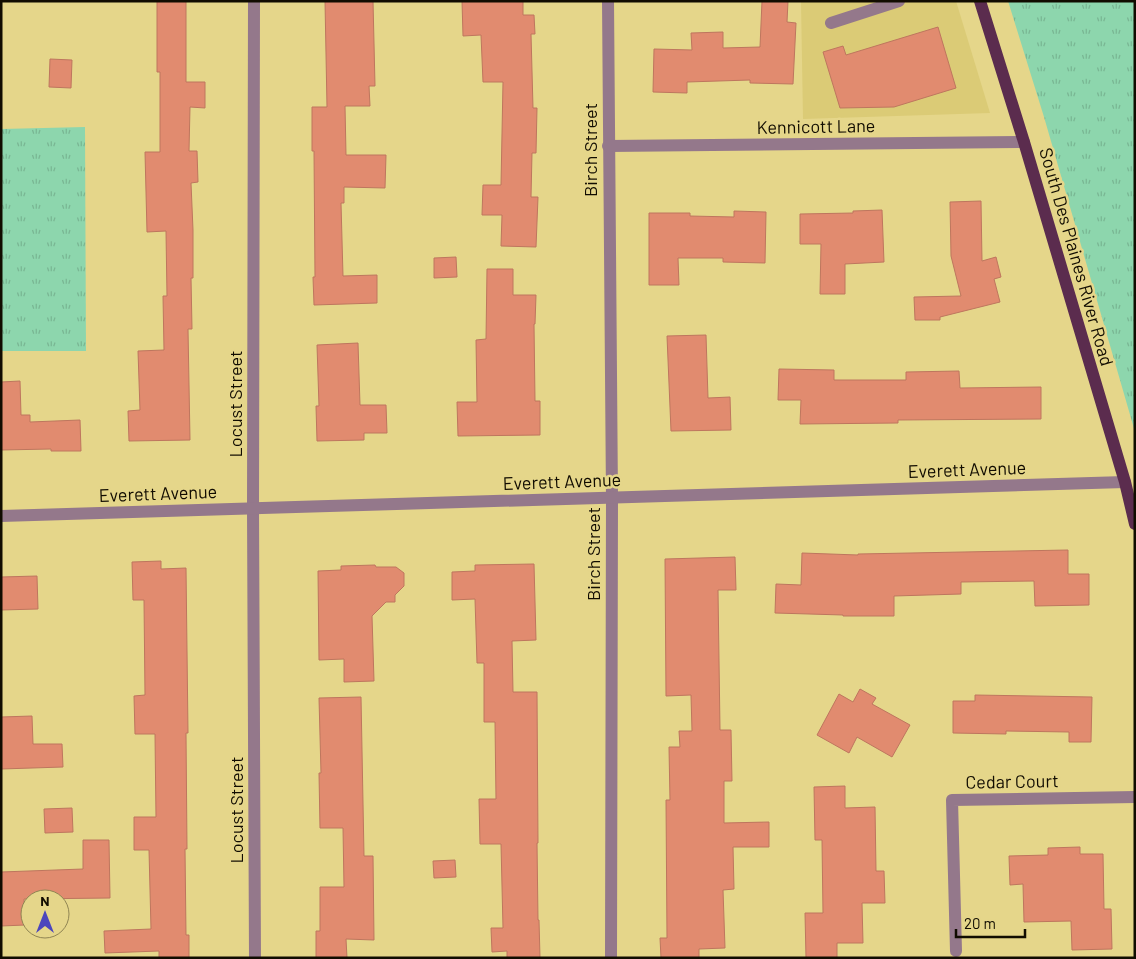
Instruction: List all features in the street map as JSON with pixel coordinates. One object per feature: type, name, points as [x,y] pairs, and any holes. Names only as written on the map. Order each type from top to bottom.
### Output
[{"type":"main road","name":"South Des Plaines River Road","points":[[980,1],[1024,142],[1135,524]]},
{"type":"street","name":"Locust Street","points":[[254,1],[253,509],[256,958]]},
{"type":"street","name":"Birch Street","points":[[608,1],[612,498],[610,958]]},
{"type":"street","points":[[830,23],[899,1]]},
{"type":"street","name":"Kennicott Lane","points":[[608,146],[1024,142]]},
{"type":"street","name":"Everett Avenue","points":[[1,516],[1124,482]]},
{"type":"street","name":"Cedar Court","points":[[956,952],[952,800],[1135,797]]},
{"type":"shaded area","points":[[801,1],[956,1],[990,113],[803,119]]},
{"type":"green space","points":[[1008,1],[1135,1],[1135,432],[1044,117]]},
{"type":"green space","points":[[85,127],[86,351],[1,351],[1,129]]},
{"type":"building","points":[[157,1],[186,1],[186,82],[205,82],[205,108],[190,107],[189,151],[197,151],[198,182],[191,183],[193,230],[193,278],[191,278],[192,329],[188,329],[190,440],[129,441],[128,411],[140,410],[138,351],[164,350],[163,296],[167,296],[166,231],[147,232],[145,152],[160,152],[160,72],[157,72]]},
{"type":"building","points":[[325,1],[373,1],[375,86],[369,86],[370,106],[345,106],[346,155],[386,155],[385,188],[344,187],[344,203],[341,203],[343,276],[377,275],[377,303],[314,305],[314,151],[312,151],[312,107],[327,107]]},
{"type":"building","points":[[462,1],[523,1],[523,15],[534,15],[535,34],[531,34],[533,108],[537,108],[536,153],[532,153],[531,197],[538,197],[536,247],[501,246],[502,215],[482,215],[483,185],[501,185],[503,82],[483,82],[481,35],[463,36]]},
{"type":"building","points":[[762,1],[788,1],[787,22],[796,23],[793,84],[750,83],[750,80],[687,82],[687,93],[653,92],[654,49],[692,50],[691,33],[723,32],[723,48],[760,47]]},
{"type":"building","points":[[938,27],[956,88],[894,107],[840,108],[823,52],[843,46],[846,55]]},
{"type":"building","points":[[50,59],[72,60],[71,88],[49,87]]},
{"type":"building","points":[[981,201],[982,261],[996,257],[1001,277],[994,279],[1000,302],[940,317],[940,320],[915,320],[914,297],[961,296],[951,256],[950,202]]},
{"type":"building","points":[[882,210],[884,262],[845,264],[845,294],[820,294],[821,244],[800,244],[800,214],[853,213],[853,211]]},
{"type":"building","points":[[734,211],[766,212],[765,263],[723,262],[723,258],[678,258],[679,285],[649,285],[649,213],[690,213],[690,216],[734,217]]},
{"type":"building","points":[[456,257],[457,277],[434,278],[434,258]]},
{"type":"building","points":[[487,269],[513,269],[513,295],[536,295],[534,324],[535,401],[540,401],[540,435],[458,436],[457,402],[477,402],[476,340],[486,339]]},
{"type":"building","points":[[706,335],[708,398],[730,397],[731,430],[671,431],[667,336]]},
{"type":"building","points":[[358,343],[360,405],[386,405],[387,433],[364,433],[364,440],[317,441],[316,406],[319,406],[317,345]]},
{"type":"building","points":[[779,369],[834,370],[834,380],[906,380],[906,372],[959,371],[960,388],[1041,387],[1041,419],[898,420],[898,423],[800,424],[801,400],[778,400]]},
{"type":"building","points":[[20,381],[21,415],[30,415],[30,422],[80,420],[81,451],[51,451],[51,449],[1,450],[1,382]]},
{"type":"building","points":[[1068,550],[1068,574],[1089,574],[1089,605],[1035,606],[1034,581],[961,582],[961,594],[894,596],[894,616],[775,613],[776,584],[801,585],[802,553],[858,555]]},
{"type":"building","points":[[735,557],[736,590],[718,590],[720,730],[731,730],[732,781],[724,781],[724,823],[769,822],[769,847],[733,847],[734,889],[723,890],[725,948],[699,949],[699,958],[661,958],[660,938],[667,938],[666,800],[670,800],[669,747],[680,747],[679,731],[692,731],[691,695],[666,696],[665,559]]},
{"type":"building","points":[[161,561],[161,569],[186,568],[188,733],[186,733],[187,849],[185,849],[186,935],[189,935],[189,958],[159,958],[159,951],[105,953],[104,931],[151,929],[149,850],[134,850],[134,817],[156,817],[155,734],[135,734],[134,696],[145,695],[144,600],[133,600],[132,562]]},
{"type":"building","points":[[534,564],[536,640],[512,641],[513,692],[537,692],[537,843],[540,958],[507,958],[507,951],[492,952],[491,928],[503,928],[501,844],[480,844],[479,799],[496,799],[495,722],[484,722],[484,663],[477,663],[475,599],[452,600],[452,572],[475,571],[475,565]]},
{"type":"building","points":[[375,565],[376,567],[396,567],[404,573],[404,586],[395,595],[395,602],[386,602],[372,616],[374,681],[344,682],[344,659],[319,660],[318,571],[341,570],[341,566]]},
{"type":"building","points":[[37,576],[38,609],[1,610],[1,577]]},
{"type":"building","points":[[860,689],[876,698],[872,704],[910,725],[892,757],[857,737],[849,753],[817,735],[839,694],[853,702]]},
{"type":"building","points":[[975,695],[1092,697],[1091,742],[1069,742],[1069,732],[1006,731],[1006,734],[953,733],[953,701],[975,701]]},
{"type":"building","points":[[361,697],[364,856],[373,856],[374,940],[346,939],[347,958],[316,958],[316,931],[320,931],[320,887],[344,887],[343,828],[320,828],[319,698]]},
{"type":"building","points":[[32,716],[33,744],[62,744],[63,767],[1,769],[1,717]]},
{"type":"building","points":[[845,786],[845,808],[875,807],[876,871],[884,871],[885,903],[862,903],[863,943],[837,943],[837,958],[806,958],[805,913],[823,913],[822,840],[815,840],[814,787]]},
{"type":"building","points":[[72,808],[73,832],[45,833],[44,809]]},
{"type":"building","points":[[83,840],[109,840],[110,898],[70,898],[70,889],[20,889],[20,925],[1,926],[1,872],[83,869]]},
{"type":"building","points":[[1080,847],[1080,854],[1103,854],[1104,909],[1111,909],[1112,949],[1072,950],[1071,921],[1024,922],[1023,884],[1010,885],[1009,856],[1048,855],[1048,848]]},
{"type":"building","points":[[455,860],[456,877],[434,878],[433,861]]}]
